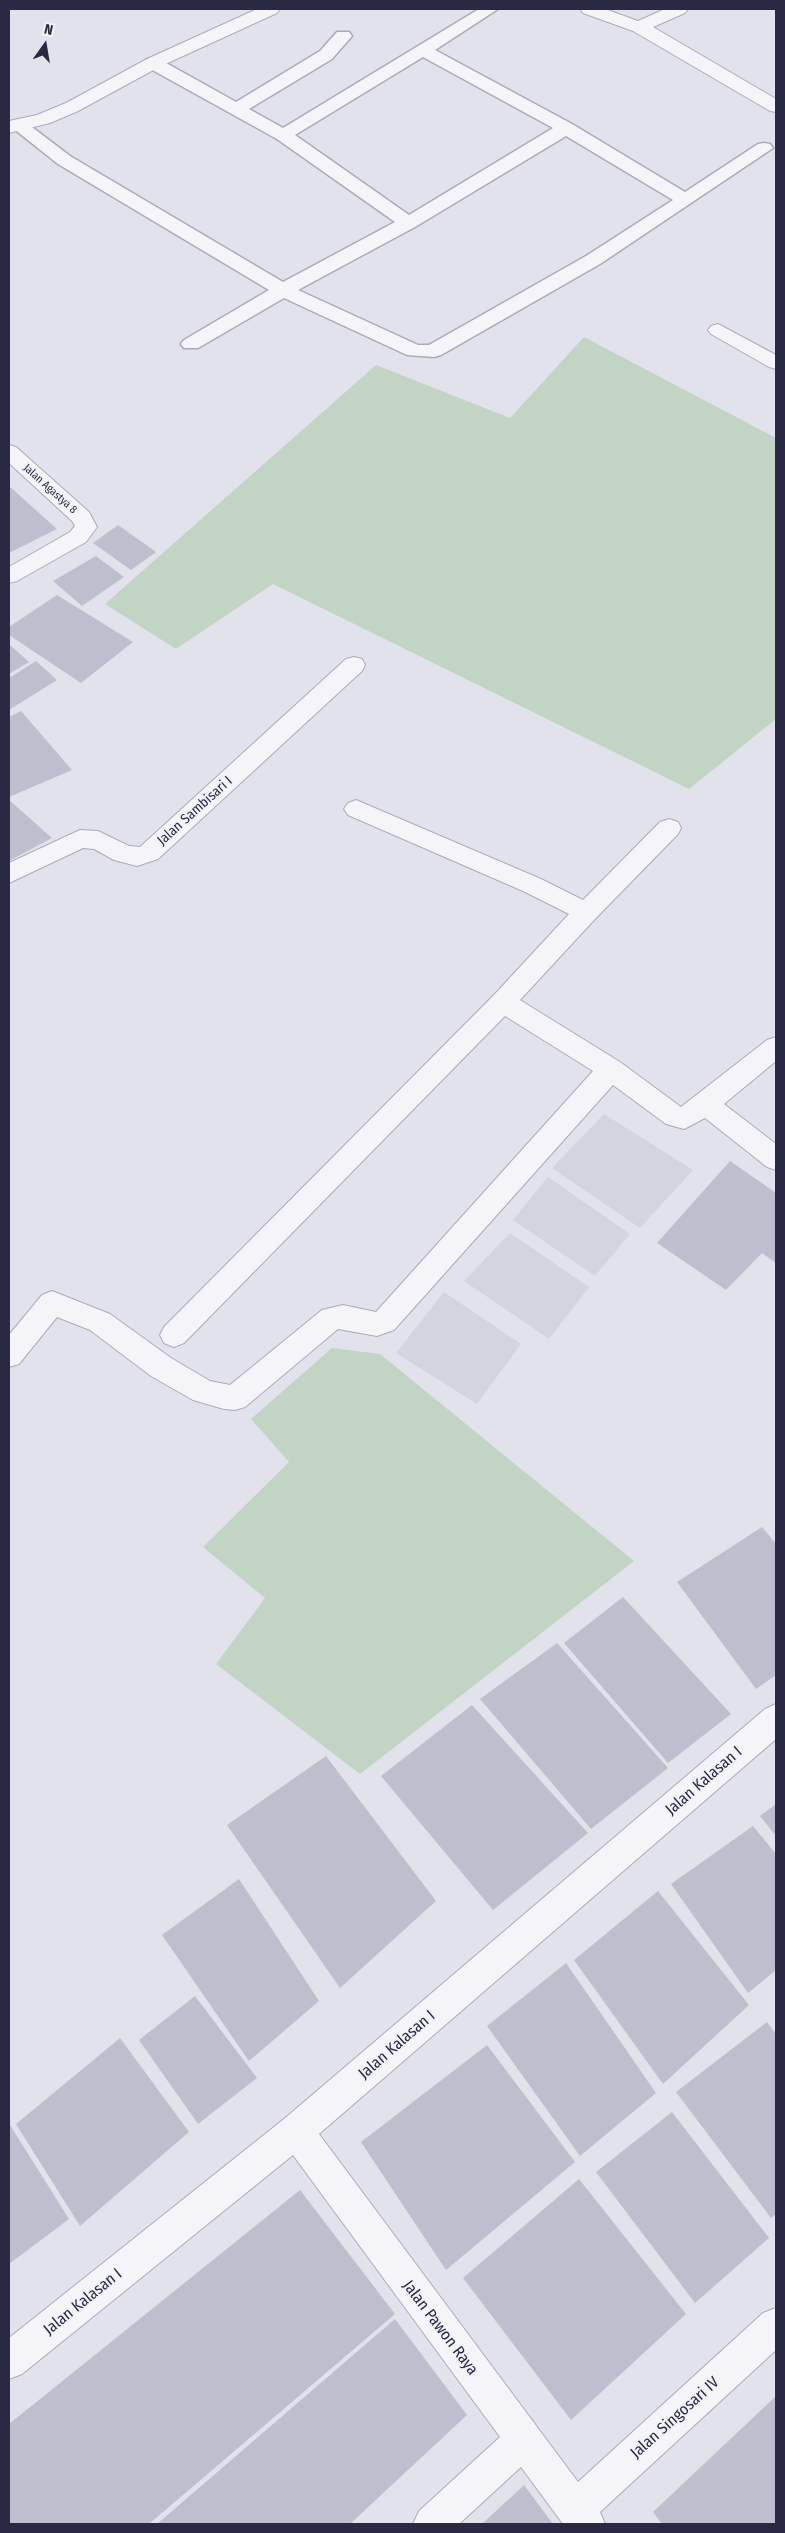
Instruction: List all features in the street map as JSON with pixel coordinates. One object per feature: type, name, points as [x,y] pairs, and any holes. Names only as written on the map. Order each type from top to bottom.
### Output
[{"type":"street","points":[[13,126],[43,119],[72,107],[154,63],[271,9]]},
{"type":"street","points":[[589,9],[638,27],[776,107]]},
{"type":"street","points":[[638,27],[679,9]]},
{"type":"street","points":[[718,330],[776,363]]},
{"type":"street","name":"Jalan Agastya 8","points":[[9,452],[81,517],[86,527],[78,538],[9,576]]},
{"type":"street","name":"Jalan Sambisari I","points":[[9,874],[80,839],[98,840],[123,854],[137,857],[149,853],[354,665]]},
{"type":"street","points":[[356,808],[532,885],[586,912]]},
{"type":"street","points":[[174,1335],[503,1002],[586,912],[669,828]]},
{"type":"street","points":[[503,1002],[611,1069],[675,1117],[684,1118],[702,1107],[776,1047]]},
{"type":"street","points":[[9,1355],[52,1303],[100,1322],[161,1367],[203,1391],[234,1398],[332,1318],[343,1316],[377,1324],[384,1322],[611,1069]]},
{"type":"street","points":[[702,1107],[712,1109],[776,1159]]},
{"type":"street","name":"Jalan Kalasan I","points":[[9,2361],[296,2131],[776,1719]]},
{"type":"street","name":"Jalan Pawon Raya","points":[[296,2131],[580,2517]]},
{"type":"street","name":"Jalan Singosari IV","points":[[580,2517],[776,2326]]},
{"type":"street","points":[[432,2524],[524,2440]]},
{"type":"lane","points":[[283,135],[421,49],[490,9]]},
{"type":"lane","points":[[236,110],[326,55],[343,36]]},
{"type":"lane","points":[[421,49],[566,128],[684,199]]},
{"type":"lane","points":[[154,63],[283,135],[408,223]]},
{"type":"lane","points":[[13,126],[64,160],[283,290],[414,351],[434,351],[593,260],[764,148]]},
{"type":"lane","points":[[191,344],[283,290],[408,223],[566,128]]},
{"type":"shaded area","points":[[604,1114],[693,1170],[640,1228],[552,1168]]},
{"type":"shaded area","points":[[548,1177],[630,1234],[595,1276],[513,1220]]},
{"type":"shaded area","points":[[510,1233],[589,1287],[549,1339],[464,1281]]},
{"type":"shaded area","points":[[444,1292],[521,1344],[477,1404],[396,1353]]},
{"type":"green space","points":[[584,337],[776,438],[776,719],[689,789],[273,584],[176,649],[105,604],[376,365],[510,418]]},
{"type":"green space","points":[[332,1348],[380,1354],[634,1561],[360,1774],[216,1664],[265,1598],[203,1547],[289,1462],[251,1419]]},
{"type":"building","points":[[9,486],[57,529],[9,553]]},
{"type":"building","points":[[118,525],[156,552],[131,570],[93,543]]},
{"type":"building","points":[[96,556],[124,577],[82,606],[53,581]]},
{"type":"building","points":[[57,595],[133,642],[81,683],[9,635],[9,627]]},
{"type":"building","points":[[9,644],[29,662],[9,674]]},
{"type":"building","points":[[36,661],[57,680],[9,710],[9,678]]},
{"type":"building","points":[[21,711],[72,770],[9,797],[9,717]]},
{"type":"building","points":[[9,800],[52,838],[9,861]]},
{"type":"building","points":[[730,1161],[776,1193],[776,1263],[762,1253],[726,1290],[657,1243]]},
{"type":"building","points":[[762,1527],[776,1544],[776,1675],[756,1689],[677,1582]]},
{"type":"building","points":[[623,1597],[731,1714],[668,1763],[564,1643]]},
{"type":"building","points":[[557,1643],[668,1768],[591,1829],[480,1699]]},
{"type":"building","points":[[472,1705],[588,1833],[493,1910],[381,1776]]},
{"type":"building","points":[[326,1756],[436,1901],[340,1988],[227,1825]]},
{"type":"building","points":[[776,1804],[776,1836],[760,1816]]},
{"type":"building","points":[[753,1826],[776,1854],[776,1970],[748,1993],[671,1884]]},
{"type":"building","points":[[239,1879],[319,2001],[249,2061],[162,1935]]},
{"type":"building","points":[[658,1891],[749,2005],[663,2084],[574,1960]]},
{"type":"building","points":[[566,1963],[656,2093],[580,2156],[487,2026]]},
{"type":"building","points":[[195,1996],[257,2078],[198,2124],[139,2040]]},
{"type":"building","points":[[767,2022],[776,2034],[776,2214],[771,2218],[676,2092]]},
{"type":"building","points":[[120,2038],[189,2132],[80,2226],[16,2124]]},
{"type":"building","points":[[487,2045],[575,2162],[446,2270],[361,2142]]},
{"type":"building","points":[[672,2112],[769,2238],[695,2303],[596,2172]]},
{"type":"building","points":[[9,2126],[69,2219],[9,2264]]},
{"type":"building","points":[[579,2179],[686,2314],[571,2420],[463,2278]]},
{"type":"building","points":[[300,2190],[395,2314],[149,2524],[9,2524],[9,2424]]},
{"type":"building","points":[[395,2319],[467,2415],[350,2524],[157,2524]]},
{"type":"building","points":[[776,2396],[776,2524],[662,2524],[653,2512]]},
{"type":"building","points":[[524,2485],[553,2524],[482,2524]]}]
